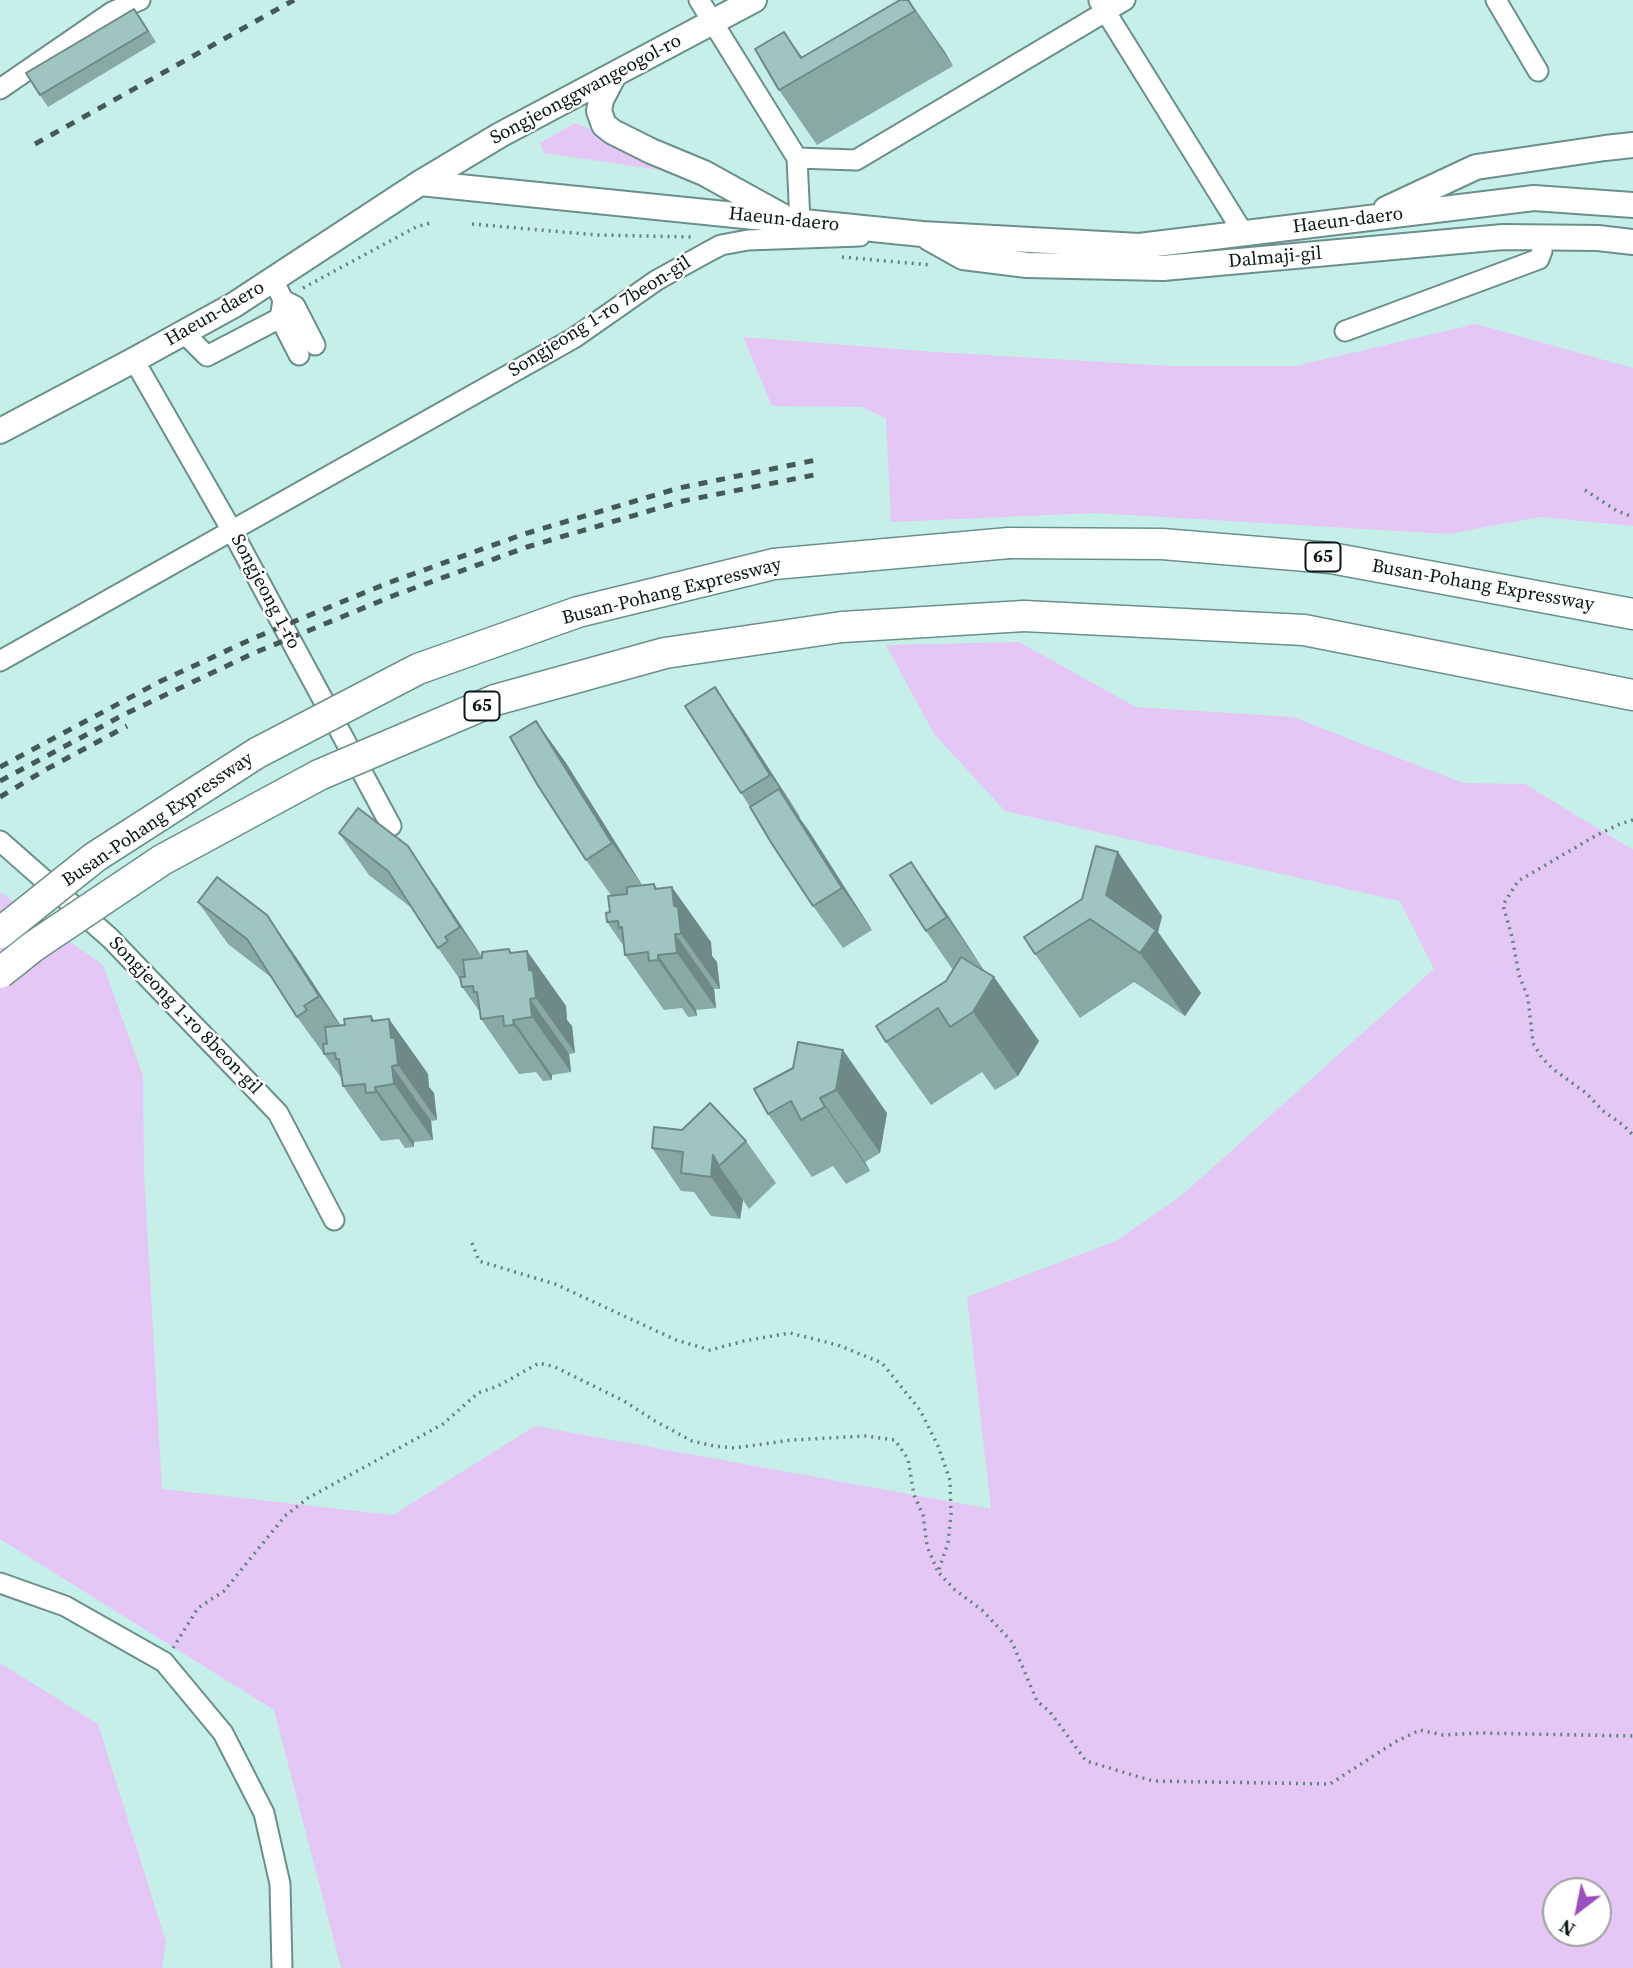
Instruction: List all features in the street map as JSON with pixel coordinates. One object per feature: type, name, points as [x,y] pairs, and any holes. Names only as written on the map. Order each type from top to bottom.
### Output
[{"type":"highway","name":"Busan-Pohang Expressway","points":[[0,933],[95,857],[246,760],[418,670],[578,612],[774,564],[1009,543],[1162,544],[1331,558],[1633,614]]},
{"type":"highway","name":"Busan-Pohang Expressway","points":[[0,973],[34,946],[162,860],[319,775],[495,700],[665,653],[842,627],[1024,616],[1304,630],[1633,695]]},
{"type":"main road","name":"Songjeonggwangeogol-ro","points":[[420,183],[500,135],[754,0]]},
{"type":"main road","points":[[614,75],[601,100],[599,111],[604,125],[652,152],[704,173],[797,222]]},
{"type":"main road","points":[[1363,220],[1476,167],[1633,145]]},
{"type":"main road","name":"Haeun-daero","points":[[0,431],[234,305],[279,299],[420,183],[922,234],[1139,246],[1534,198],[1633,205]]},
{"type":"main road","name":"Dalmaji-gil","points":[[922,234],[963,257],[1027,265],[1163,268],[1417,244],[1541,236],[1633,242]]},
{"type":"street","points":[[0,89],[109,6],[140,0]]},
{"type":"street","points":[[699,0],[797,158],[797,222]]},
{"type":"street","points":[[797,158],[856,160],[1102,5],[1125,0]]},
{"type":"street","points":[[1496,0],[1538,71]]},
{"type":"street","points":[[1102,5],[1244,234]]},
{"type":"street","name":"Songjeong 1-ro 7beon-gil","points":[[231,529],[574,338],[657,280],[721,245],[748,240],[922,234]]},
{"type":"street","points":[[1345,331],[1539,260],[1542,251],[1541,236]]},
{"type":"street","points":[[184,332],[206,356],[279,299],[307,350]]},
{"type":"street","name":"Songjeong 1-ro","points":[[134,360],[231,529],[391,826]]},
{"type":"street","points":[[0,661],[231,529]]},
{"type":"street","name":"Songjeong 1-ro 8beon-gil","points":[[0,841],[110,938],[278,1113],[334,1220]]},
{"type":"street","points":[[0,1583],[65,1606],[164,1662],[222,1733],[264,1813],[280,1884],[282,1968]]},
{"type":"path","points":[[279,299],[415,226],[430,223]]},
{"type":"path","points":[[472,224],[597,235],[701,238]]},
{"type":"path","points":[[1585,491],[1617,511],[1633,517]]},
{"type":"path","points":[[1633,820],[1597,835],[1518,881],[1503,905],[1528,998],[1532,1043],[1553,1069],[1586,1093],[1633,1135]]},
{"type":"path","points":[[472,1243],[479,1261],[555,1284],[676,1340],[698,1347],[710,1350],[790,1333],[838,1345],[882,1363],[920,1410],[938,1446],[950,1480],[948,1543],[938,1572]]},
{"type":"path","points":[[164,1662],[198,1608],[224,1591],[285,1516],[308,1498],[443,1424],[478,1393],[498,1386],[538,1363],[555,1367],[612,1395],[692,1441],[714,1446],[734,1448],[792,1440],[866,1436],[895,1440],[908,1459],[914,1495],[923,1515],[927,1546],[938,1572],[954,1589],[983,1611],[1012,1642],[1037,1701],[1050,1712],[1086,1761],[1153,1781],[1330,1784],[1395,1742],[1420,1730],[1443,1735],[1480,1733],[1633,1737]]},
{"type":"shaded area","points":[[575,123],[601,133],[668,171],[544,153],[540,143]]},
{"type":"shaded area","points":[[1476,324],[1633,368],[1633,526],[1540,517],[1448,534],[1095,513],[891,522],[886,418],[861,407],[772,406],[743,337],[1171,366],[1295,366]]},
{"type":"shaded area","points":[[1019,642],[1136,707],[1293,717],[1463,783],[1525,784],[1633,850],[1633,1968],[341,1968],[274,1710],[0,1539],[0,892],[103,965],[143,1076],[144,1172],[162,1489],[393,1515],[535,1426],[991,1509],[967,1297],[1116,1241],[1182,1195],[1434,969],[1400,901],[1005,811],[934,734],[886,645]]},
{"type":"shaded area","points":[[0,1663],[98,1724],[166,1942],[162,1968],[0,1968]]},
{"type":"building","points":[[900,0],[908,0],[915,11],[779,90],[755,49],[784,32],[801,58]]},
{"type":"building","points":[[134,9],[148,31],[40,95],[26,73]]},
{"type":"building","points":[[715,687],[770,775],[741,793],[685,706]]},
{"type":"building","points":[[536,721],[612,843],[586,860],[510,737]]},
{"type":"building","points":[[779,789],[842,888],[813,906],[750,807]]},
{"type":"building","points":[[358,808],[408,846],[460,927],[445,937],[448,941],[438,948],[388,871],[339,833]]},
{"type":"building","points":[[1096,846],[1118,852],[1106,895],[1156,930],[1140,953],[1090,919],[1035,954],[1024,937],[1082,899]]},
{"type":"building","points":[[911,862],[947,917],[926,931],[890,875]]},
{"type":"building","points":[[217,877],[267,915],[319,996],[304,1006],[307,1010],[297,1017],[247,939],[198,902]]},
{"type":"building","points":[[654,884],[655,889],[672,887],[674,906],[678,907],[681,934],[675,934],[677,953],[658,955],[658,960],[649,961],[648,952],[625,955],[622,927],[619,928],[618,921],[607,922],[606,913],[610,912],[608,896],[627,894],[627,887]]},
{"type":"building","points":[[509,949],[510,953],[527,951],[529,970],[533,971],[536,998],[530,999],[532,1017],[513,1020],[514,1025],[504,1026],[503,1016],[481,1019],[477,992],[474,992],[473,986],[462,987],[460,977],[465,977],[463,960],[482,958],[482,952]]},
{"type":"building","points":[[961,957],[994,977],[973,1012],[950,1027],[938,1008],[886,1042],[876,1026],[946,981]]},
{"type":"building","points":[[371,1016],[372,1021],[389,1019],[391,1038],[395,1038],[398,1065],[392,1066],[394,1084],[375,1087],[376,1092],[366,1093],[365,1084],[343,1086],[339,1059],[336,1059],[335,1053],[324,1054],[323,1044],[327,1044],[325,1027],[345,1025],[344,1019]]},
{"type":"building","points":[[798,1042],[843,1050],[836,1090],[820,1098],[825,1107],[801,1120],[791,1101],[768,1114],[754,1089],[793,1068]]},
{"type":"building","points":[[710,1103],[746,1141],[719,1166],[713,1155],[711,1177],[681,1173],[683,1152],[652,1148],[654,1127],[682,1130]]},
{"type":"railway","points":[[35,144],[294,0]]},
{"type":"railway","points":[[0,767],[159,682],[254,638],[388,583],[524,534],[679,488],[816,460]]},
{"type":"railway","points":[[0,781],[123,715],[254,653],[395,595],[527,547],[683,501],[819,474]]},
{"type":"railway","points":[[0,797],[127,726]]}]
